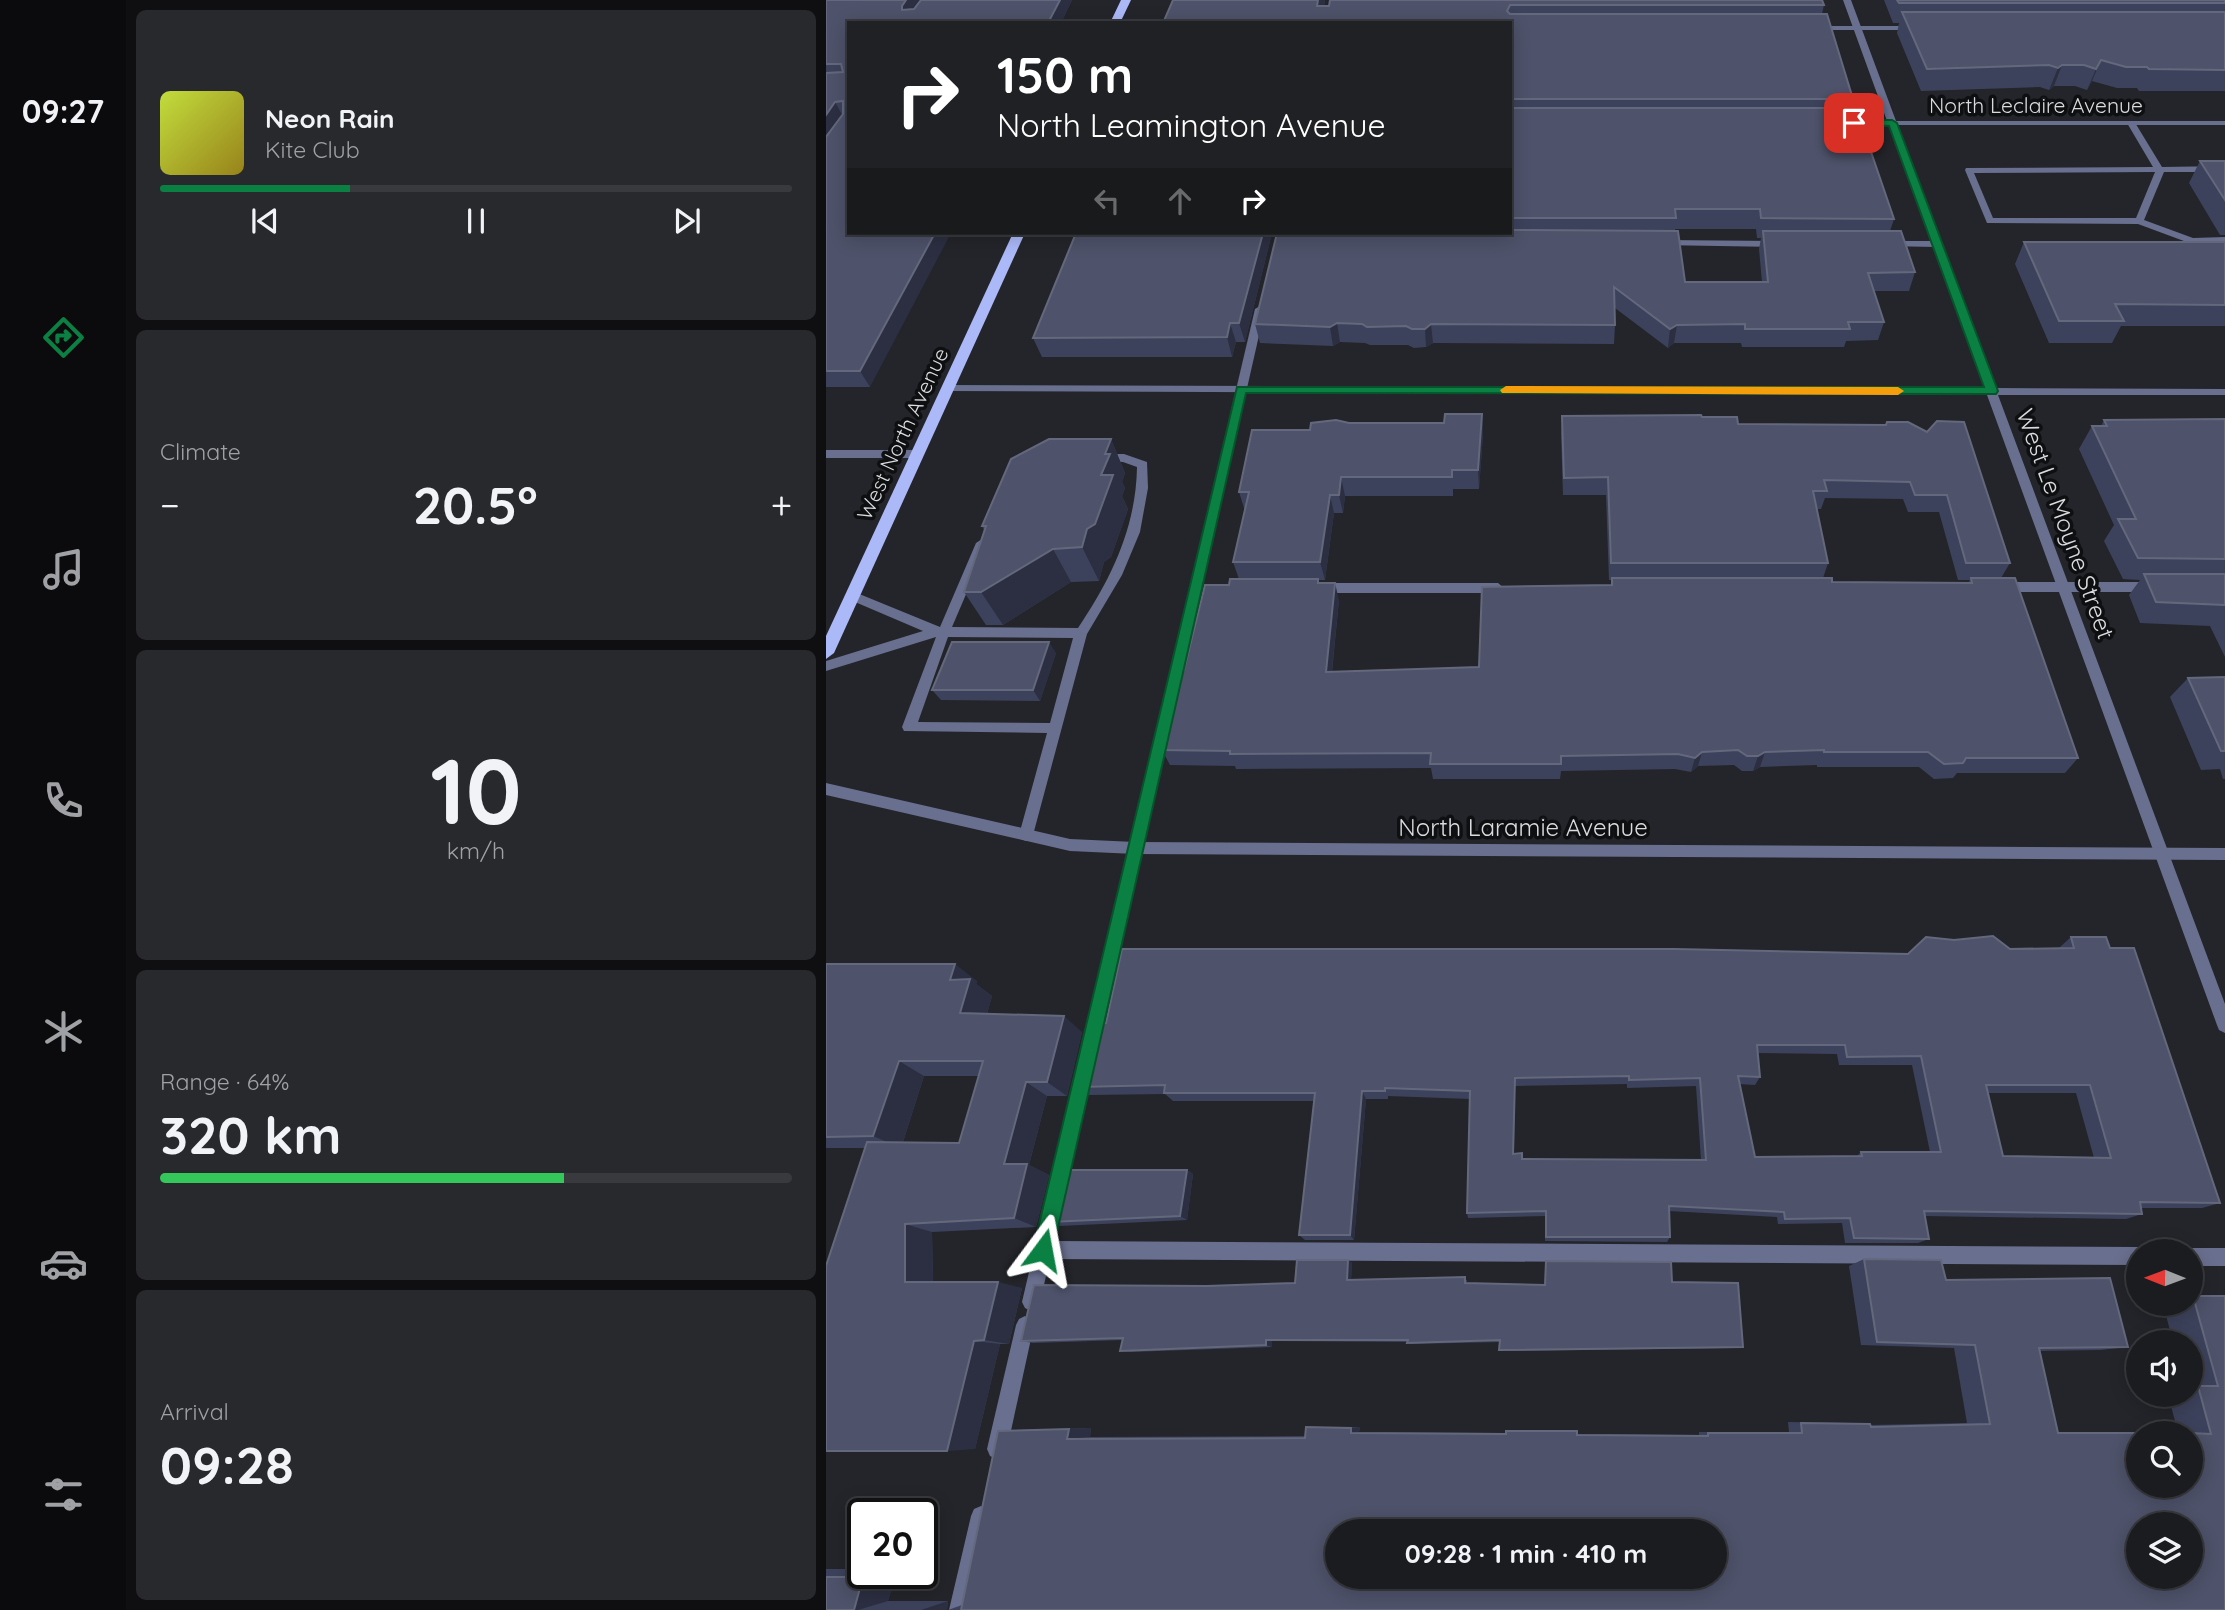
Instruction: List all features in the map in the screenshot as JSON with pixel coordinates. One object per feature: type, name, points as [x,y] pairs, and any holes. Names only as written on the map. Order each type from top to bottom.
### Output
[{"type":"main road","points":[[1116,21],[1126,0]]},
{"type":"main road","name":"West North Avenue","points":[[826,653],[1018,235]]},
{"type":"street","name":"West Le Moyne Street","points":[[1847,0],[2225,1025]]},
{"type":"street","points":[[1809,28],[1929,28]]},
{"type":"street","name":"North Leclaire Avenue","points":[[1841,123],[2225,123]]},
{"type":"street","points":[[2131,123],[2160,171]]},
{"type":"street","points":[[2225,169],[1969,170],[1990,221],[2139,221],[2192,241],[2225,240]]},
{"type":"street","points":[[2139,221],[2160,171]]},
{"type":"street","points":[[1646,243],[1784,244]]},
{"type":"street","points":[[1880,244],[1937,244]]},
{"type":"street","points":[[993,1463],[1262,296]]},
{"type":"street","points":[[947,388],[2225,392]]},
{"type":"street","points":[[826,454],[916,454]]},
{"type":"street","points":[[1026,835],[1081,633],[1119,573],[1144,492],[1143,465],[1135,460],[1082,459]]},
{"type":"street","points":[[988,529],[940,632],[909,727],[1055,728]]},
{"type":"street","points":[[1994,587],[2169,587]]},
{"type":"street","points":[[1195,588],[1209,588]]},
{"type":"street","points":[[1306,588],[1512,588]]},
{"type":"street","points":[[852,596],[940,632]]},
{"type":"street","points":[[826,666],[940,632],[1081,633]]},
{"type":"street","name":"North Laramie Avenue","points":[[826,789],[1069,845],[1135,848],[2225,854]]},
{"type":"street","points":[[1043,1250],[2126,1256]]},
{"type":"street","points":[[2203,1257],[2225,1257]]},
{"type":"street","points":[[959,1610],[984,1503]]},
{"type":"building","points":[[826,0],[906,0],[902,10],[914,9],[921,0],[1060,0],[1049,21],[847,21],[847,235],[934,235],[860,371],[826,371],[826,137],[843,114],[843,101],[835,102],[826,115],[826,73],[843,72],[841,64],[826,64]]},
{"type":"building","points":[[1173,0],[1318,0],[1317,6],[1329,6],[1330,0],[1822,0],[1824,5],[1510,5],[1507,11],[1510,14],[1827,14],[1853,99],[1512,99],[1512,21],[1164,21]]},
{"type":"building","points":[[1897,0],[2225,0],[2225,3],[1899,3]]},
{"type":"building","points":[[1902,12],[2225,12],[2225,70],[2149,69],[2126,67],[2101,60],[2096,69],[2084,65],[2062,65],[2058,68],[2049,65],[1927,69]]},
{"type":"building","points":[[1512,108],[1856,108],[1894,219],[1761,218],[1760,209],[1675,209],[1676,218],[1512,218]]},
{"type":"building","points":[[2200,161],[2225,161],[2225,200]]},
{"type":"building","points":[[1512,230],[1678,231],[1685,282],[1768,282],[1763,231],[1901,231],[1915,272],[1868,273],[1884,322],[1848,322],[1850,329],[1745,329],[1745,324],[1677,325],[1670,329],[1614,287],[1615,325],[1431,324],[1425,329],[1412,329],[1406,326],[1367,327],[1362,324],[1337,323],[1330,327],[1255,324],[1277,235],[1512,235]]},
{"type":"building","points":[[1075,235],[1262,235],[1239,323],[1230,323],[1227,337],[1033,338]]},
{"type":"building","points":[[2024,242],[2225,242],[2225,305],[2115,304],[2124,321],[2059,321]]},
{"type":"building","points":[[1445,414],[1482,414],[1478,470],[1452,470],[1452,477],[1341,477],[1339,495],[1330,495],[1320,562],[1233,562],[1249,492],[1239,492],[1252,430],[1310,430],[1311,423],[1336,420],[1349,423],[1444,423]]},
{"type":"building","points":[[1562,416],[1737,417],[1738,424],[1886,425],[1887,422],[1908,422],[1927,432],[1937,421],[1964,422],[2010,563],[1966,563],[1947,495],[1915,495],[1910,482],[1824,480],[1827,491],[1813,491],[1828,563],[1611,563],[1608,477],[1564,478]]},
{"type":"building","points":[[2225,419],[2225,559],[2138,558],[2118,519],[2136,519],[2092,426],[2107,426],[2104,420]]},
{"type":"building","points":[[1049,439],[1111,439],[1105,454],[1110,454],[1101,475],[1113,475],[1095,524],[1087,529],[1082,547],[1053,549],[981,592],[964,592],[986,526],[982,526],[1011,459]]},
{"type":"building","points":[[2144,574],[2225,574],[2225,605],[2156,602]]},
{"type":"building","points":[[1612,578],[1832,578],[1832,582],[1972,583],[1971,578],[2015,578],[2078,758],[1966,758],[1963,763],[1944,764],[1928,752],[1824,750],[1765,752],[1758,756],[1747,756],[1738,750],[1702,752],[1695,758],[1678,754],[1561,756],[1561,764],[1430,764],[1431,753],[1230,754],[1230,751],[1162,750],[1180,670],[1184,670],[1205,585],[1229,585],[1230,579],[1318,579],[1318,583],[1335,583],[1326,672],[1479,667],[1482,587],[1612,585]]},
{"type":"building","points":[[952,642],[1049,642],[1033,690],[932,690]]},
{"type":"building","points":[[2225,677],[2225,751],[2221,751],[2188,678]]},
{"type":"building","points":[[1993,936],[2010,949],[2074,948],[2071,937],[2106,937],[2110,948],[2134,948],[2220,1203],[2140,1202],[2142,1214],[1924,1211],[1929,1239],[1854,1238],[1850,1218],[1785,1219],[1784,1212],[1669,1206],[1670,1237],[1546,1237],[1546,1211],[1467,1213],[1470,1091],[1385,1088],[1385,1091],[1362,1091],[1350,1235],[1299,1235],[1315,1093],[1164,1093],[1165,1085],[1078,1087],[1093,1023],[1106,1023],[1122,949],[1675,949],[1908,954],[1926,937],[1954,940]],"holes":[[[1757,1045],[1845,1045],[1847,1057],[1921,1056],[1941,1152],[1861,1152],[1862,1156],[1755,1157],[1738,1076],[1760,1077]],[[1515,1078],[1700,1078],[1706,1160],[1522,1159],[1522,1153],[1513,1154]],[[1986,1085],[2090,1085],[2111,1158],[2003,1156]]]},
{"type":"building","points":[[826,964],[955,964],[950,980],[970,979],[960,1013],[1064,1016],[1047,1082],[1026,1082],[1004,1164],[1027,1164],[1014,1218],[905,1224],[905,1282],[998,1282],[984,1340],[974,1341],[947,1451],[826,1451],[826,1266],[867,1142],[959,1143],[983,1061],[899,1061],[873,1136],[826,1137]]},
{"type":"building","points":[[1062,1170],[1187,1170],[1180,1216],[1050,1222]]},
{"type":"building","points":[[1864,1259],[1941,1260],[1946,1280],[2110,1278],[2126,1347],[2039,1348],[2058,1433],[2126,1433],[2126,1498],[2203,1498],[2203,1434],[2211,1434],[2203,1404],[2203,1386],[2218,1386],[2199,1316],[2203,1316],[2203,1296],[2225,1296],[2225,1610],[961,1610],[998,1431],[1069,1429],[1067,1439],[1305,1438],[1306,1427],[1351,1428],[1351,1433],[1506,1434],[1506,1431],[1577,1431],[1577,1435],[1708,1436],[1708,1433],[1802,1433],[1801,1423],[1870,1424],[1871,1427],[1990,1424],[1975,1345],[1877,1342]]},
{"type":"building","points":[[1297,1260],[1348,1260],[1347,1280],[1465,1277],[1465,1283],[1545,1285],[1546,1261],[1671,1262],[1672,1282],[1738,1283],[1743,1347],[1499,1350],[1500,1340],[1407,1343],[1408,1340],[1266,1340],[1266,1345],[1120,1351],[1123,1338],[1021,1341],[1034,1285],[1207,1286],[1295,1283]]},
{"type":"building","points":[[826,1577],[847,1577],[847,1589],[860,1589],[854,1610],[826,1610]]},
{"type":"slow traffic","points":[[1506,390],[1898,391]]},
{"type":"route","points":[[1043,1250],[1241,389],[1992,391],[1892,123],[1854,123]]}]
